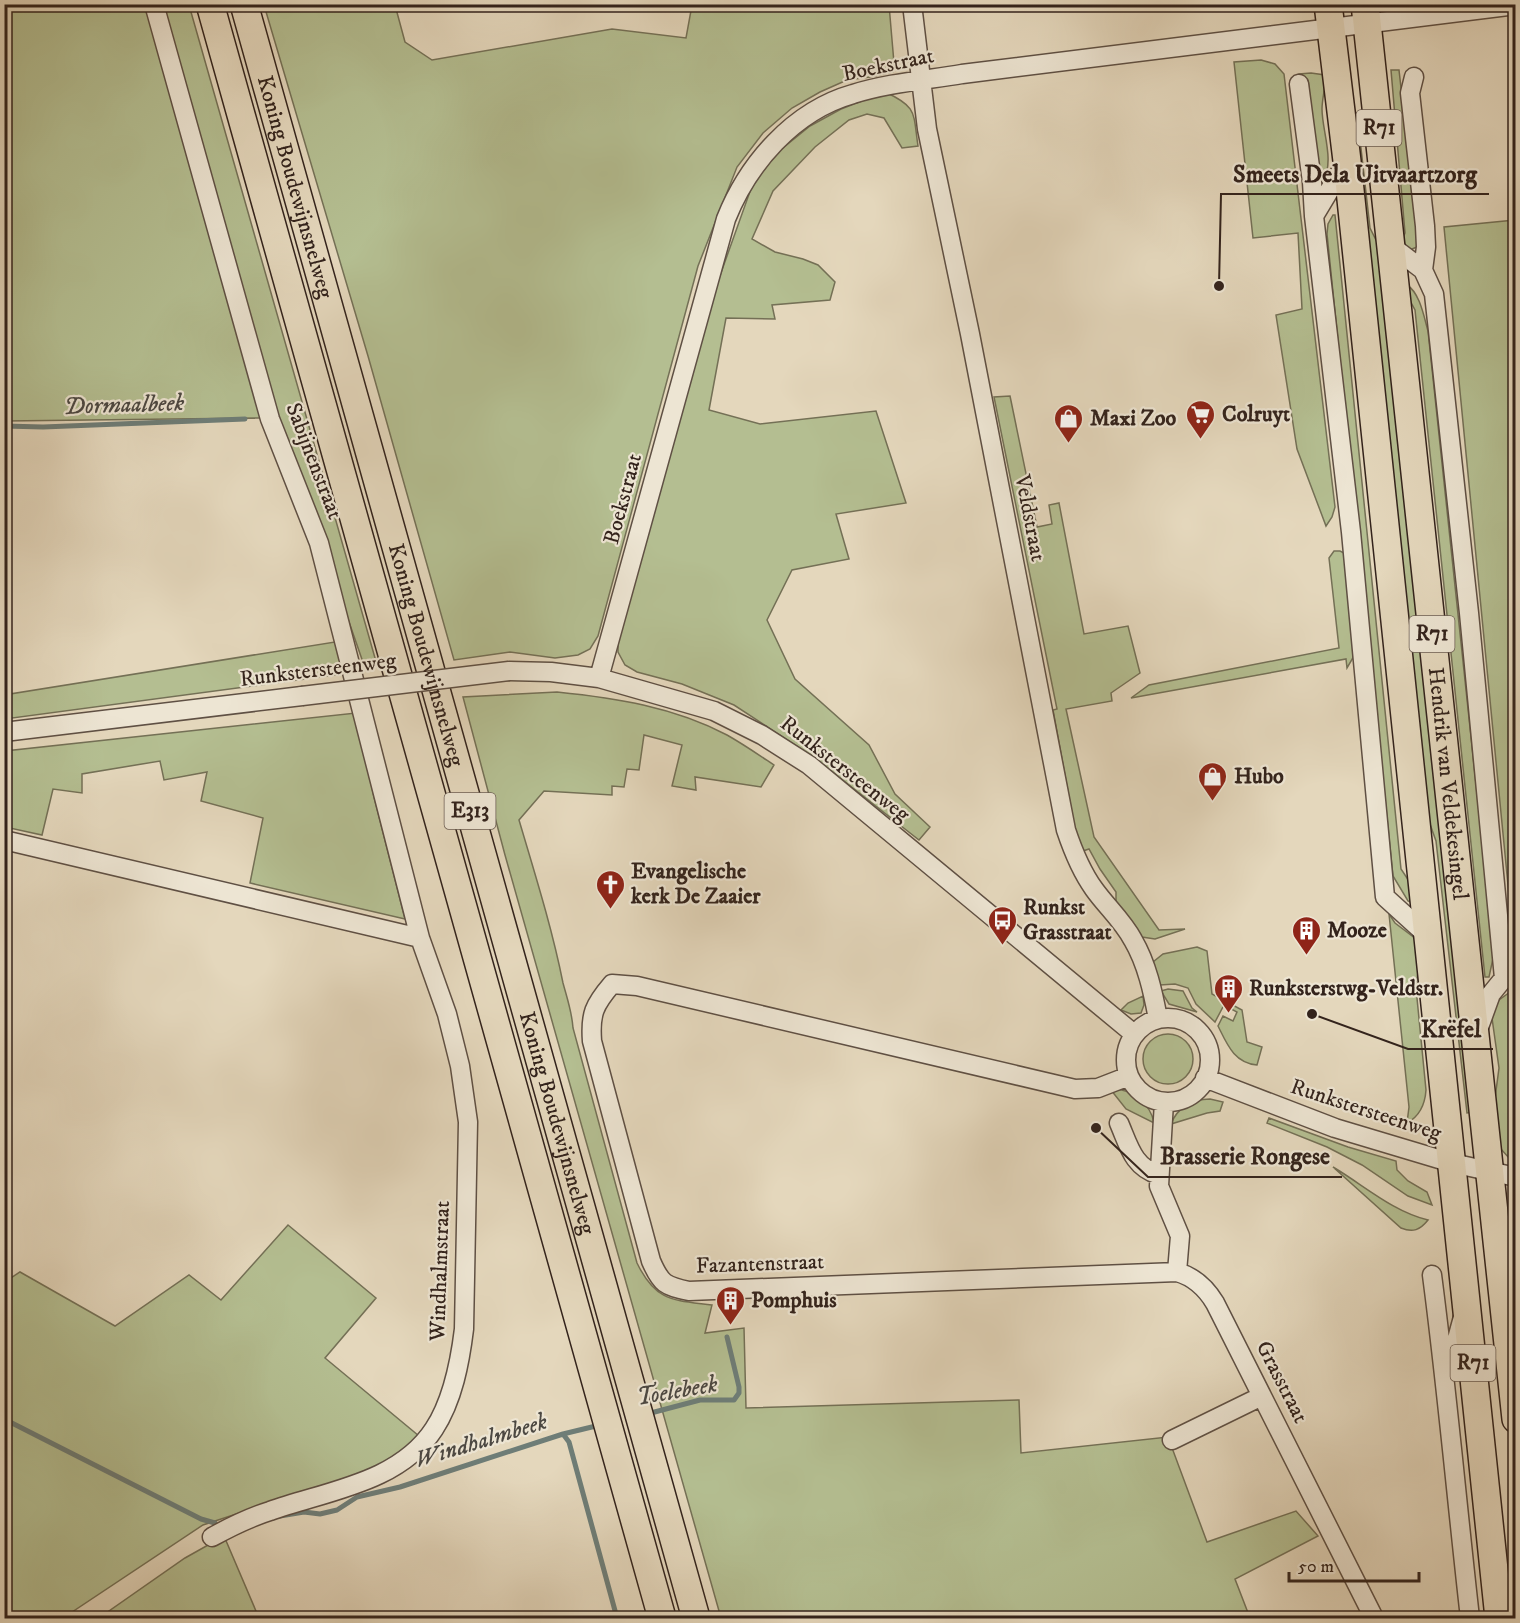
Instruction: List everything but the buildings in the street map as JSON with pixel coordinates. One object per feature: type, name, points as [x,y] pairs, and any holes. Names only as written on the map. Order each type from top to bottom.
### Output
[{"type":"highway","name":"Koning Boudewijnsnelweg","points":[[210,4],[662,1618]]},
{"type":"highway","name":"Koning Boudewijnsnelweg","points":[[244,4],[696,1618]]},
{"type":"highway","name":"Hendrik van Veldekesingel","points":[[1366,14],[1476,1036],[1503,1174]]},
{"type":"highway","name":"Hendrik van Veldekesingel","points":[[1329,17],[1347,161],[1452,1163]]},
{"type":"highway","name":"R71","points":[[1452,1163],[1499,1618]]},
{"type":"highway","name":"R71","points":[[1503,1174],[1515,1412]]},
{"type":"street","name":"Sabijnenstraat","points":[[154,4],[270,419],[319,543],[420,938]]},
{"type":"street","name":"Veldstraat","points":[[912,4],[927,129],[1066,830],[1081,868],[1094,889],[1132,938],[1140,953],[1149,977],[1158,1019]]},
{"type":"street","name":"Boekstraat","points":[[599,678],[710,272],[734,198],[745,179],[766,152],[789,129],[830,103],[852,94],[921,81],[1329,17],[1515,5]]},
{"type":"street","name":"Hendrik van Veldekesingel","points":[[1414,77],[1410,93],[1425,226],[1426,247],[1423,270],[1434,294],[1469,613],[1504,978],[1491,994],[1476,1036]]},
{"type":"street","points":[[1299,84],[1351,532],[1385,897],[1428,936]]},
{"type":"street","points":[[1314,216],[1347,161]]},
{"type":"street","points":[[1390,245],[1423,270]]},
{"type":"street","name":"Runkstersteenweg","points":[[4,732],[509,671],[551,672],[599,678],[714,711],[762,735],[799,759],[1134,1034]]},
{"type":"street","points":[[4,840],[420,938]]},
{"type":"street","name":"Windhalmstraat","points":[[212,1537],[269,1511],[349,1488],[396,1464],[416,1451],[435,1428],[448,1399],[460,1362],[464,1329],[468,1122],[460,1066],[447,1014],[420,938]]},
{"type":"street","name":"Fazantenstraat","points":[[1129,1076],[1098,1088],[1075,1089],[637,986],[612,984],[597,1002],[591,1021],[592,1041],[651,1261],[659,1279],[674,1288],[689,1291],[1177,1272]]},
{"type":"street","points":[[1158,1019],[1178,1019],[1194,1026],[1203,1036],[1209,1049],[1210,1060],[1202,1085],[1189,1096],[1178,1101],[1164,1102],[1144,1094],[1129,1076],[1126,1065],[1126,1054],[1134,1034],[1142,1026],[1158,1019]]},
{"type":"street","name":"Runkstersteenweg","points":[[1206,1078],[1335,1128],[1452,1163],[1503,1174]]},
{"type":"street","points":[[1164,1102],[1159,1186],[1180,1236],[1177,1272]]},
{"type":"street","points":[[1119,1124],[1137,1163],[1147,1172],[1159,1175]]},
{"type":"street","name":"Grasstraat","points":[[1177,1272],[1204,1286],[1211,1296],[1374,1618]]},
{"type":"street","points":[[1432,1275],[1446,1381],[1456,1500],[1470,1618]]},
{"type":"street","points":[[1446,1381],[1466,1304]]},
{"type":"street","points":[[1172,1440],[1262,1396]]},
{"type":"green space","points":[[4,5],[145,5],[263,418],[5,421]]},
{"type":"green space","points":[[160,5],[189,5],[377,665],[365,668],[279,420]]},
{"type":"green space","points":[[264,5],[395,5],[405,42],[432,60],[612,29],[686,38],[692,5],[889,5],[893,72],[847,80],[792,108],[763,133],[737,167],[698,266],[598,636],[590,649],[578,655],[555,658],[510,652],[454,660],[368,356]]},
{"type":"green space","points":[[1261,60],[1275,64],[1284,74],[1335,507],[1326,526],[1297,449],[1276,315],[1302,309],[1298,233],[1253,238],[1234,62]]},
{"type":"green space","points":[[1391,70],[1399,70],[1417,232],[1417,247],[1407,251],[1402,241],[1405,233]]},
{"type":"green space","points":[[1299,74],[1325,75],[1322,109],[1328,164],[1323,181],[1320,181],[1308,81],[1297,80]]},
{"type":"green space","points":[[885,92],[909,107],[914,118],[918,146],[902,148],[884,118],[867,114],[849,120],[815,147],[773,191],[752,239],[775,252],[818,265],[835,282],[830,300],[772,305],[775,319],[726,318],[709,410],[760,424],[876,411],[906,503],[836,514],[849,559],[792,570],[767,620],[795,679],[869,745],[895,794],[930,827],[919,840],[812,756],[734,705],[682,684],[637,672],[625,665],[618,652],[618,631],[717,284],[753,183],[773,156],[810,126],[841,109]]},
{"type":"green space","points":[[1352,113],[1357,113],[1370,228],[1380,248],[1474,1112],[1467,1113],[1436,841],[1426,813]]},
{"type":"green space","points":[[1335,215],[1401,869],[1411,884],[1413,903],[1408,901],[1393,876],[1327,234],[1328,224]]},
{"type":"green space","points":[[1516,220],[1515,957],[1444,227]]},
{"type":"green space","points":[[1407,285],[1418,299],[1428,331],[1494,954],[1489,977],[1485,977],[1415,310],[1407,295]]},
{"type":"green space","points":[[1010,396],[1037,527],[1052,524],[1049,505],[1059,503],[1084,634],[1128,626],[1140,673],[1111,693],[1112,701],[1066,709],[1094,837],[1159,930],[1185,929],[1155,939],[1142,937],[1116,905],[1116,892],[1089,849],[1083,851],[1075,830],[1053,710],[1057,709],[994,397]]},
{"type":"green space","points":[[1334,551],[1346,554],[1354,656],[1347,668],[1346,659],[1131,698],[1149,685],[1339,648],[1329,558]]},
{"type":"green space","points":[[341,641],[350,673],[5,719],[4,695]]},
{"type":"green space","points":[[557,692],[644,705],[686,717],[727,735],[774,765],[761,787],[695,777],[696,790],[672,786],[682,745],[644,735],[639,770],[627,769],[624,787],[612,786],[612,795],[544,791],[519,820],[559,962],[573,1028],[637,1263],[644,1276],[651,1285],[667,1297],[712,1305],[705,1333],[744,1328],[746,1408],[1019,1400],[1021,1453],[1168,1437],[1207,1542],[1296,1511],[1318,1536],[1235,1579],[1250,1618],[1074,1618],[1071,1614],[1058,1618],[721,1618],[505,855],[463,697]]},
{"type":"green space","points":[[356,713],[374,797],[405,919],[250,883],[263,818],[201,801],[207,772],[164,780],[160,761],[82,774],[82,793],[53,789],[42,835],[5,827],[5,751]]},
{"type":"green space","points":[[1389,914],[1395,923],[1416,939],[1420,955],[1416,988],[1426,1090],[1421,1110],[1407,1123],[1409,1107]]},
{"type":"green space","points":[[1197,947],[1207,951],[1212,994],[1242,1010],[1247,1042],[1262,1047],[1257,1065],[1242,1061],[1232,1052],[1218,1026],[1223,1016],[1233,1021],[1237,1012],[1224,1005],[1215,1022],[1196,1004],[1188,988],[1175,984],[1160,985],[1153,962],[1163,954]]},
{"type":"green space","points":[[1168,989],[1183,991],[1192,1008],[1197,1012],[1169,1004],[1161,991]]},
{"type":"green space","points":[[1510,992],[1516,1040],[1515,1161],[1500,1148],[1494,1106],[1499,1068],[1492,1018],[1499,1000]]},
{"type":"green space","points":[[1143,996],[1144,1005],[1141,1013],[1131,1014],[1121,1010],[1128,1003]]},
{"type":"green space","points":[[1163,1034],[1173,1034],[1186,1041],[1193,1054],[1193,1064],[1186,1077],[1173,1084],[1163,1084],[1154,1080],[1147,1073],[1143,1064],[1143,1054],[1147,1045],[1154,1038]]},
{"type":"green space","points":[[1111,1090],[1125,1091],[1138,1098],[1149,1109],[1154,1123],[1126,1109]]},
{"type":"green space","points":[[1210,1099],[1223,1102],[1220,1111],[1171,1124],[1181,1109],[1191,1103]]},
{"type":"green space","points":[[1269,1118],[1348,1147],[1396,1161],[1397,1170],[1408,1181],[1427,1192],[1432,1205],[1408,1196],[1362,1165],[1327,1147],[1267,1123]]},
{"type":"green space","points":[[1333,1167],[1402,1211],[1428,1220],[1416,1230],[1401,1228]]},
{"type":"green space","points":[[288,1225],[376,1298],[325,1358],[419,1436],[389,1463],[342,1483],[297,1494],[203,1525],[63,1618],[5,1618],[5,1282],[20,1272],[115,1326],[189,1275],[221,1300]]},
{"type":"green space","points":[[224,1536],[259,1618],[99,1618],[185,1558]]},
{"type":"waterway","name":"Dormaalbeek","points":[[4,426],[43,427],[245,419]]},
{"type":"waterway","name":"Toelebeek","points":[[647,1414],[700,1400],[734,1400],[739,1393],[739,1387],[727,1337]]},
{"type":"waterway","name":"Windhalmbeek","points":[[4,1419],[201,1519],[215,1523]]},
{"type":"waterway","name":"Toelebeek","points":[[563,1434],[600,1425]]},
{"type":"waterway","name":"Windhalmbeek","points":[[280,1516],[304,1512],[320,1514],[337,1510],[357,1497],[400,1487],[563,1434],[569,1442],[617,1618]]},
{"type":"place","name":"Smeets Dela Uitvaartzorg","points":[[1219,286]]},
{"type":"place","name":"Colruyt","points":[[1201,440]]},
{"type":"place","name":"Maxi Zoo","points":[[1069,444]]},
{"type":"place","name":"Hubo","points":[[1213,802]]},
{"type":"place","name":"Evangelische kerk De Zaaier","points":[[610,910]]},
{"type":"place","name":"Runkst Grasstraat","points":[[1002,946]]},
{"type":"place","name":"Mooze","points":[[1306,956]]},
{"type":"place","name":"Runksterstwg-Veldstr.","points":[[1228,1014]]},
{"type":"place","name":"Krëfel","points":[[1312,1014]]},
{"type":"place","name":"Brasserie Rongese","points":[[1096,1128]]},
{"type":"place","name":"Pomphuis","points":[[730,1326]]}]
